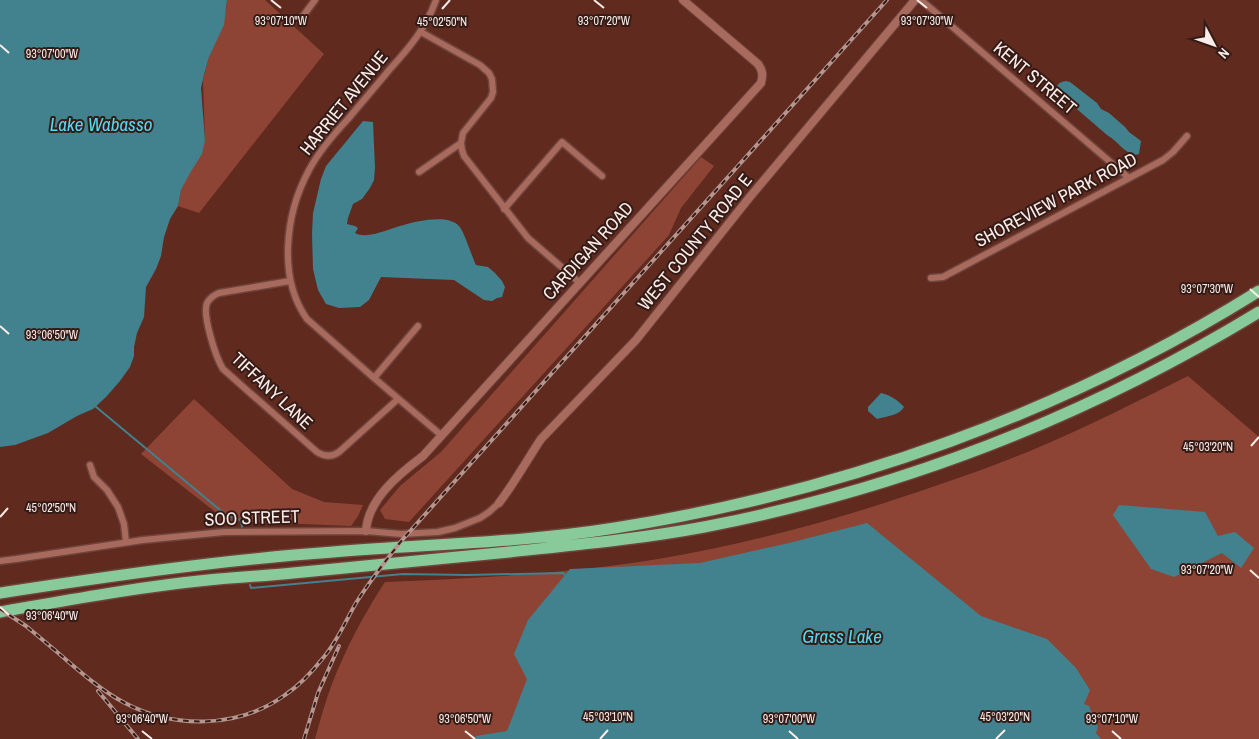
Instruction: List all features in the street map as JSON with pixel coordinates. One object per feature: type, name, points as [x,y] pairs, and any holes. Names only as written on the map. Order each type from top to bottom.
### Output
[{"type":"highway","points":[[0,593],[126,574],[262,558],[564,535],[667,519],[768,497],[828,481],[904,457],[1011,418],[1156,350],[1259,291]]},
{"type":"highway","points":[[0,612],[123,591],[205,580],[298,573],[604,543],[703,527],[787,509],[854,491],[1004,440],[1146,376],[1259,312]]},
{"type":"street","points":[[300,20],[315,0]]},
{"type":"street","name":"HARRIET AVENUE","points":[[436,0],[431,14],[412,44],[327,142],[308,170],[298,194],[292,217],[288,250],[290,281],[296,301],[308,320],[442,435]]},
{"type":"street","name":"CARDIGAN ROAD","points":[[366,531],[371,509],[388,487],[423,456],[761,83],[763,75],[762,69],[758,64],[683,0]]},
{"type":"street","name":"WEST COUNTY ROAD E","points":[[500,503],[542,440],[636,340],[749,198],[916,0]]},
{"type":"street","name":"KENT STREET","points":[[921,0],[1130,178]]},
{"type":"street","points":[[420,32],[480,65],[489,73],[492,79],[493,92],[491,98],[464,133],[461,143],[464,156],[528,238],[580,283]]},
{"type":"street","name":"SHOREVIEW PARK ROAD","points":[[931,278],[943,277],[1163,160],[1188,136]]},
{"type":"street","points":[[504,209],[562,142],[602,176]]},
{"type":"street","points":[[419,172],[461,143]]},
{"type":"street","name":"TIFFANY LANE","points":[[290,281],[220,294],[210,299],[207,304],[206,314],[214,352],[223,369],[317,452],[324,456],[330,456],[339,452],[398,398]]},
{"type":"street","points":[[374,378],[418,326]]},
{"type":"street","points":[[90,465],[94,477],[107,490],[118,507],[124,524],[126,542]]},
{"type":"street","name":"SOO STREET","points":[[0,561],[126,542],[224,532],[366,531],[419,534],[455,528],[480,518],[500,503]]},
{"type":"shaded area","points":[[227,0],[265,0],[324,54],[199,213],[178,206],[181,190],[205,140],[203,80],[226,10]]},
{"type":"shaded area","points":[[701,157],[714,166],[681,208],[669,235],[409,522],[385,519],[380,510],[400,486],[441,452]]},
{"type":"shaded area","points":[[1188,376],[1259,437],[1259,739],[315,739],[329,691],[343,657],[385,582],[522,575],[624,564],[694,553],[764,537],[904,497],[1005,461],[1080,429]]},
{"type":"shaded area","points":[[194,399],[292,489],[324,502],[363,505],[351,526],[227,521],[141,454]]},
{"type":"water","name":"Lake Wabasso","points":[[0,0],[227,0],[224,25],[209,57],[201,88],[205,140],[202,154],[181,190],[178,206],[170,219],[164,237],[161,256],[146,287],[144,317],[137,333],[134,356],[130,367],[106,397],[93,409],[48,433],[15,445],[0,447]]},
{"type":"water","points":[[1066,81],[1097,103],[1101,109],[1109,113],[1141,141],[1139,154],[1131,154],[1064,98],[1056,89],[1060,83]]},
{"type":"water","points":[[363,121],[373,122],[374,180],[362,199],[353,204],[347,224],[358,228],[355,233],[366,235],[424,220],[440,219],[454,222],[459,226],[466,238],[476,265],[488,267],[502,281],[505,287],[502,297],[492,301],[484,300],[454,280],[381,277],[369,300],[360,307],[339,308],[326,304],[318,290],[313,269],[313,213],[326,166]]},
{"type":"water","points":[[881,393],[899,402],[904,407],[902,410],[896,414],[877,419],[868,411],[868,407]]},
{"type":"water","points":[[1119,505],[1205,512],[1218,536],[1235,532],[1254,548],[1241,568],[1222,553],[1174,577],[1151,569],[1113,515]]},
{"type":"water","name":"Grass Lake","points":[[867,523],[981,616],[1047,639],[1076,668],[1090,690],[1084,704],[1089,706],[1098,727],[1096,733],[1101,739],[475,739],[476,736],[507,731],[527,679],[514,654],[528,620],[570,569],[700,563]]},
{"type":"waterway","points":[[95,406],[226,515],[241,520],[242,527]]},
{"type":"waterway","points":[[250,585],[251,588],[403,574],[563,573],[566,576]]},
{"type":"railway","points":[[51,647],[104,690],[123,702],[142,711],[184,721],[226,719],[247,714],[267,706],[301,683],[328,652],[361,595],[403,539],[887,0]]},
{"type":"railway","points":[[0,609],[26,626],[56,651]]},
{"type":"railway","points":[[304,739],[318,693],[339,646]]},
{"type":"railway","points":[[98,691],[138,739]]}]
